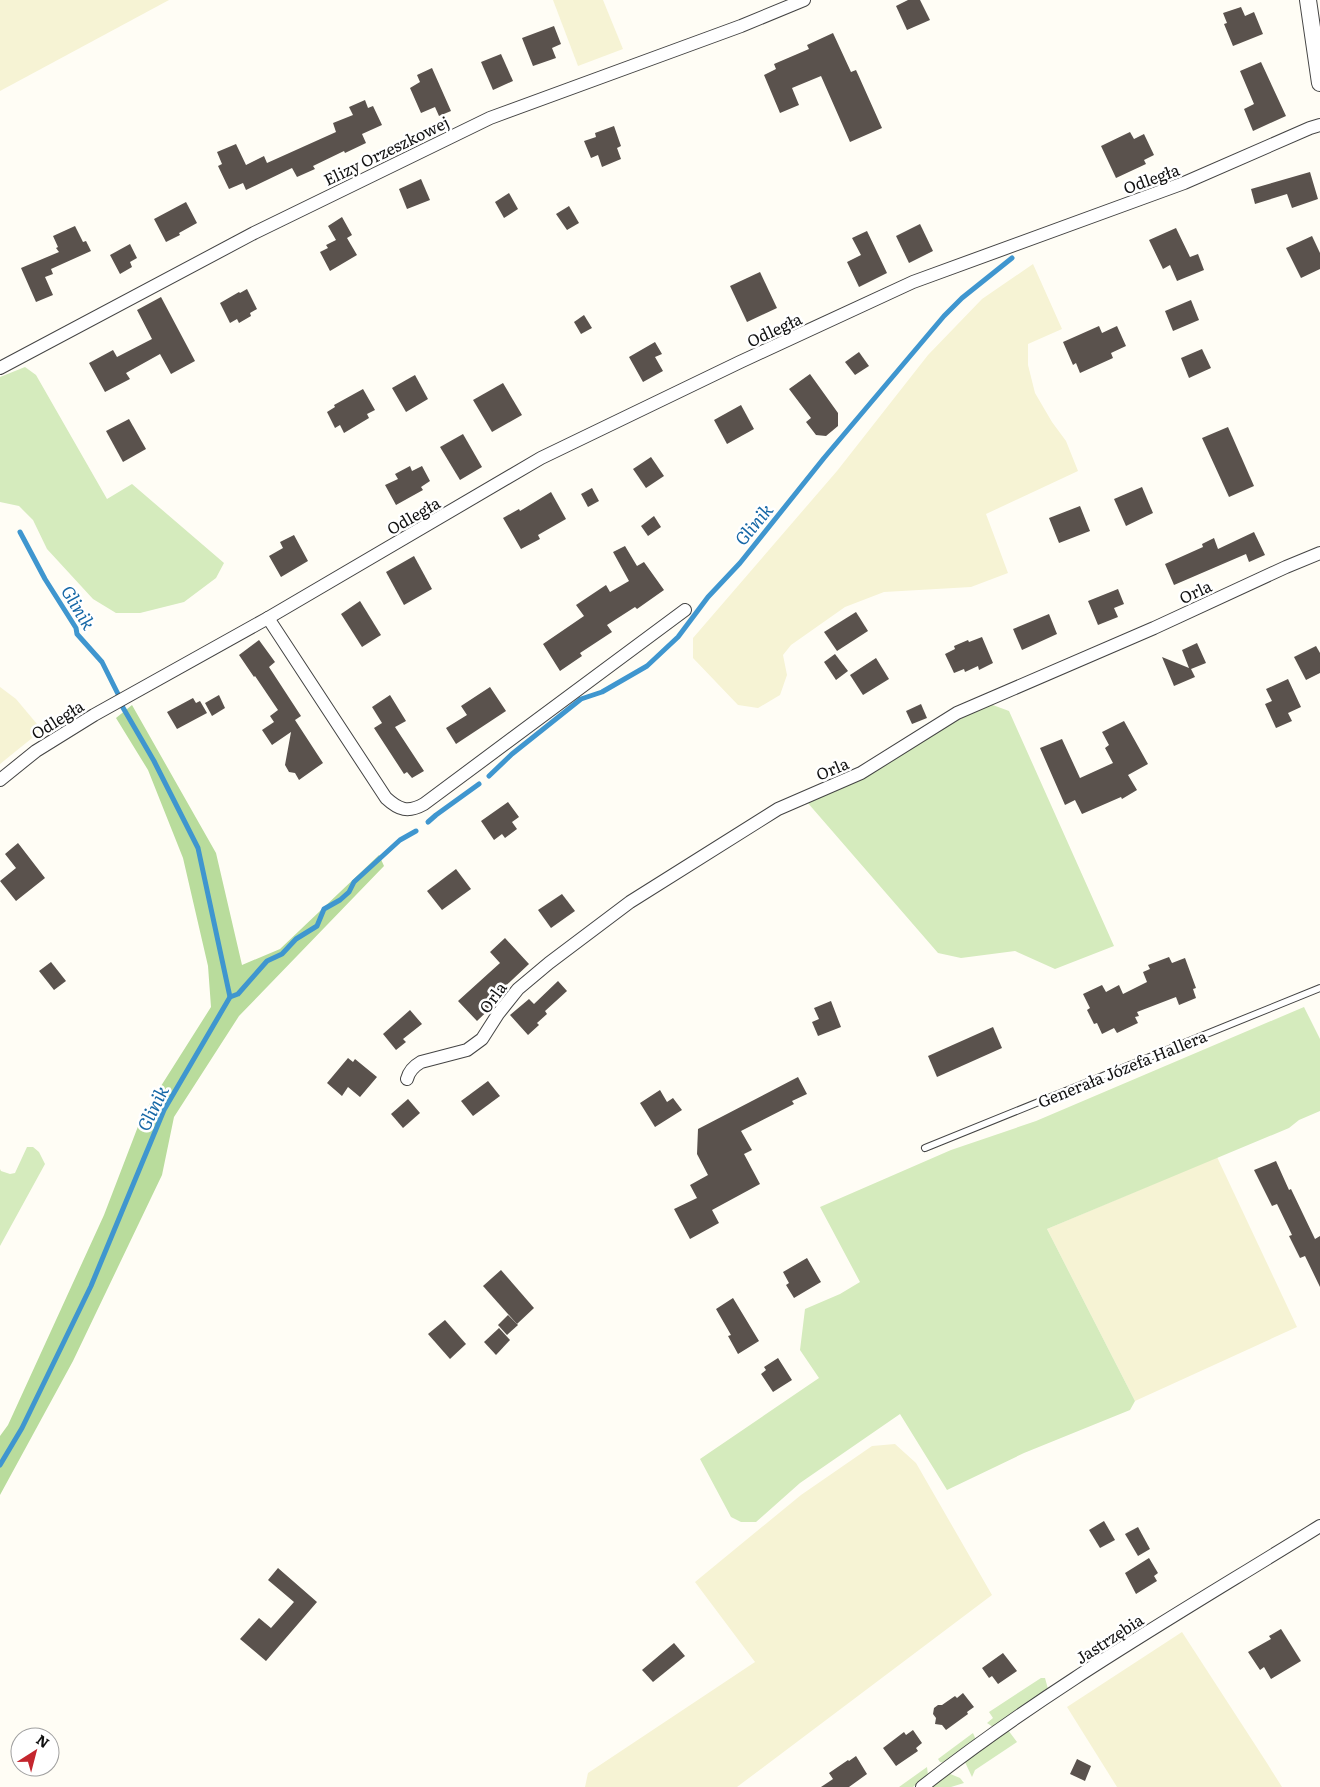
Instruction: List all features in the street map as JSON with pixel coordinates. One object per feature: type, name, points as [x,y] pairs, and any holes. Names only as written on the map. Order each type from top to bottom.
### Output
[{"type":"street","name":"Elizy Orzeszkowej","points":[[0,368],[254,233],[490,118],[742,26],[804,0]]},
{"type":"street","points":[[1308,0],[1320,83]]},
{"type":"street","name":"Odległa","points":[[0,780],[36,751],[94,715],[268,618],[541,458],[740,362],[913,282],[1184,183],[1320,125]]},
{"type":"street","name":"Orla","points":[[407,1079],[414,1066],[421,1062],[467,1050],[474,1046],[488,1032],[498,1014],[518,989],[549,963],[630,902],[778,809],[861,773],[957,713],[1154,628],[1286,566],[1320,553]]},
{"type":"street","points":[[268,618],[386,798],[397,808],[415,809],[685,610]]},
{"type":"street","name":"Jastrzębia","points":[[922,1787],[990,1735],[1058,1690],[1179,1611],[1320,1526]]},
{"type":"lane","name":"Generała Józefa Hallera","points":[[925,1148],[1320,988]]},
{"type":"shaded area","points":[[0,0],[169,0],[0,91]]},
{"type":"shaded area","points":[[553,0],[603,0],[623,49],[578,66]]},
{"type":"shaded area","points":[[1033,264],[1062,329],[1028,344],[1028,365],[1035,393],[1066,441],[1078,471],[986,514],[1008,573],[971,587],[884,592],[845,607],[791,645],[783,655],[787,675],[780,695],[758,708],[738,705],[693,658],[693,638],[837,471],[928,355],[982,299]]},
{"type":"shaded area","points":[[0,687],[16,699],[42,730],[0,764]]},
{"type":"shaded area","points":[[1217,1157],[1297,1327],[1135,1401],[1047,1229]]},
{"type":"shaded area","points":[[895,1444],[916,1463],[992,1595],[737,1787],[585,1787],[588,1773],[755,1662],[695,1582],[801,1495],[872,1446]]},
{"type":"shaded area","points":[[1182,1632],[1282,1787],[1117,1787],[1067,1707]]},
{"type":"green space","points":[[25,367],[36,375],[107,499],[132,484],[224,563],[216,578],[184,602],[140,613],[116,613],[93,599],[47,549],[33,520],[19,506],[0,502],[0,377]]},
{"type":"green space","points":[[990,704],[1009,711],[1114,946],[1055,969],[1015,951],[961,958],[938,953],[807,802]]},
{"type":"green space","points":[[132,705],[216,853],[242,965],[280,949],[379,855],[384,866],[239,1016],[174,1117],[162,1175],[73,1361],[0,1495],[0,1436],[8,1425],[104,1215],[142,1116],[211,1007],[208,966],[183,858],[148,770],[116,718]]},
{"type":"green space","points":[[1304,1007],[1320,1039],[1320,1111],[1299,1120],[1289,1128],[1047,1229],[1135,1401],[1130,1410],[1024,1453],[947,1490],[900,1414],[800,1483],[756,1522],[741,1522],[731,1517],[700,1459],[819,1378],[800,1350],[805,1309],[840,1294],[860,1282],[820,1207],[951,1150],[1036,1121]]},
{"type":"green space","points":[[27,1147],[33,1147],[39,1152],[45,1164],[0,1246],[0,1169],[10,1174],[15,1173]]},
{"type":"green space","points":[[1041,1678],[1045,1678],[1048,1689],[993,1727],[987,1723],[993,1718],[989,1712]]},
{"type":"green space","points":[[1008,1730],[1017,1742],[975,1770],[972,1777],[964,1760]]},
{"type":"green space","points":[[973,1733],[976,1740],[945,1763],[940,1762],[938,1759]]},
{"type":"green space","points":[[927,1767],[928,1775],[913,1787],[899,1787]]},
{"type":"green space","points":[[948,1773],[960,1778],[964,1783],[951,1787],[930,1787]]},
{"type":"building","points":[[908,0],[920,0],[930,20],[907,30],[896,6]]},
{"type":"building","points":[[1241,7],[1245,16],[1254,12],[1263,34],[1233,46],[1224,24],[1227,23],[1223,13]]},
{"type":"building","points":[[554,26],[561,44],[552,48],[556,58],[533,66],[522,38]]},
{"type":"building","points":[[833,33],[851,72],[856,70],[882,128],[850,142],[821,76],[792,88],[799,105],[780,113],[764,75],[776,69],[774,64],[809,49],[807,45]]},
{"type":"building","points":[[501,54],[513,81],[493,90],[481,62]]},
{"type":"building","points":[[1261,62],[1286,116],[1253,131],[1244,109],[1254,104],[1240,71]]},
{"type":"building","points":[[432,68],[451,111],[439,116],[435,107],[421,113],[410,88],[420,82],[417,75]]},
{"type":"building","points":[[365,100],[368,108],[373,106],[382,125],[362,134],[366,143],[313,166],[315,169],[297,177],[292,168],[246,190],[243,183],[229,189],[218,166],[222,164],[217,152],[236,144],[246,165],[264,156],[267,163],[336,132],[333,123],[353,115],[349,107]]},
{"type":"building","points":[[614,126],[621,146],[617,148],[621,159],[602,167],[598,155],[591,158],[584,141],[596,137],[595,133]]},
{"type":"building","points":[[1130,132],[1134,139],[1144,134],[1154,155],[1144,160],[1146,164],[1116,178],[1101,146]]},
{"type":"building","points":[[1310,172],[1318,199],[1292,208],[1287,194],[1255,204],[1251,189]]},
{"type":"building","points":[[421,179],[430,200],[407,209],[399,189]]},
{"type":"building","points":[[509,193],[518,209],[504,218],[495,202]]},
{"type":"building","points":[[186,202],[197,223],[166,242],[154,219]]},
{"type":"building","points":[[569,206],[579,223],[567,230],[556,214]]},
{"type":"building","points":[[342,217],[352,235],[347,238],[357,255],[330,271],[320,252],[328,248],[326,245],[336,240],[328,226]]},
{"type":"building","points":[[920,224],[933,251],[909,263],[896,236]]},
{"type":"building","points":[[75,226],[83,242],[86,241],[91,251],[51,269],[53,274],[45,277],[53,295],[36,302],[21,268],[59,252],[53,236]]},
{"type":"building","points":[[1176,228],[1190,257],[1198,254],[1204,270],[1177,281],[1170,265],[1163,269],[1149,240]]},
{"type":"building","points":[[867,231],[887,273],[859,287],[847,262],[861,255],[852,238]]},
{"type":"building","points":[[1312,236],[1320,253],[1320,269],[1301,278],[1286,248]]},
{"type":"building","points":[[130,244],[137,258],[130,262],[132,267],[120,274],[110,255]]},
{"type":"building","points":[[760,272],[777,308],[747,322],[730,286]]},
{"type":"building","points":[[247,289],[257,309],[250,313],[251,316],[239,323],[237,319],[230,323],[220,303]]},
{"type":"building","points":[[161,297],[195,361],[171,374],[160,354],[126,373],[130,379],[105,392],[89,363],[113,350],[117,357],[152,339],[137,310]]},
{"type":"building","points":[[1191,300],[1199,320],[1173,331],[1165,311]]},
{"type":"building","points":[[584,315],[592,328],[581,334],[574,322]]},
{"type":"building","points":[[1099,326],[1102,333],[1117,326],[1126,346],[1111,353],[1113,358],[1080,373],[1076,363],[1073,365],[1063,342]]},
{"type":"building","points":[[655,342],[662,354],[655,357],[663,371],[643,382],[629,357]]},
{"type":"building","points":[[1202,349],[1211,368],[1189,378],[1181,358]]},
{"type":"building","points":[[859,352],[869,366],[855,375],[845,362]]},
{"type":"building","points":[[810,374],[838,413],[838,426],[826,436],[816,435],[806,422],[811,418],[789,389]]},
{"type":"building","points":[[415,375],[428,399],[406,412],[392,388]]},
{"type":"building","points":[[503,383],[522,415],[492,432],[473,400]]},
{"type":"building","points":[[363,389],[375,410],[367,414],[369,418],[344,433],[340,425],[335,428],[327,412],[335,407],[334,405]]},
{"type":"building","points":[[741,405],[754,429],[727,444],[714,420]]},
{"type":"building","points":[[129,419],[146,449],[123,462],[106,431]]},
{"type":"building","points":[[1228,427],[1254,486],[1229,497],[1202,438]]},
{"type":"building","points":[[463,434],[482,467],[460,480],[440,447]]},
{"type":"building","points":[[651,457],[664,476],[646,488],[633,469]]},
{"type":"building","points":[[410,466],[412,471],[422,466],[430,481],[421,487],[423,490],[396,505],[385,485],[398,479],[395,474]]},
{"type":"building","points":[[1142,487],[1153,513],[1126,526],[1114,499]]},
{"type":"building","points":[[592,488],[599,501],[588,507],[581,494]]},
{"type":"building","points":[[551,492],[566,519],[538,535],[540,539],[521,549],[503,518],[519,509],[520,511]]},
{"type":"building","points":[[1080,506],[1090,531],[1059,543],[1049,518]]},
{"type":"building","points":[[654,516],[661,527],[648,536],[641,526]]},
{"type":"building","points":[[1254,532],[1265,555],[1249,562],[1246,554],[1174,585],[1165,564],[1203,547],[1202,544],[1214,538],[1218,549]]},
{"type":"building","points":[[294,535],[308,561],[281,577],[269,556],[283,548],[280,542]]},
{"type":"building","points":[[625,546],[637,566],[644,562],[664,590],[637,609],[635,607],[607,625],[612,632],[580,653],[582,656],[560,671],[543,644],[584,616],[576,605],[606,585],[610,592],[629,581],[613,552]]},
{"type":"building","points":[[414,556],[432,589],[404,605],[386,572]]},
{"type":"building","points":[[1118,589],[1124,604],[1114,608],[1118,617],[1098,625],[1088,601]]},
{"type":"building","points":[[360,601],[381,635],[362,647],[341,614]]},
{"type":"building","points":[[856,612],[868,631],[837,651],[824,632]]},
{"type":"building","points":[[1049,614],[1057,634],[1022,650],[1013,629]]},
{"type":"building","points":[[982,637],[993,663],[979,670],[978,666],[965,672],[964,669],[954,673],[945,654],[955,649],[954,646]]},
{"type":"building","points":[[259,640],[275,662],[269,667],[301,716],[295,720],[323,763],[299,780],[295,773],[289,772],[285,765],[291,732],[272,745],[262,730],[274,722],[270,716],[278,710],[239,655]]},
{"type":"building","points":[[1197,643],[1206,663],[1191,669],[1195,677],[1174,686],[1162,657],[1189,668],[1182,650]]},
{"type":"building","points":[[1316,646],[1320,653],[1320,673],[1306,680],[1294,657]]},
{"type":"building","points":[[835,654],[848,671],[836,680],[824,662]]},
{"type":"building","points":[[876,658],[889,679],[863,695],[850,675]]},
{"type":"building","points":[[1288,679],[1301,707],[1288,713],[1292,721],[1276,728],[1265,704],[1272,701],[1266,689]]},
{"type":"building","points":[[490,687],[506,711],[456,744],[446,728],[467,715],[461,706]]},
{"type":"building","points":[[219,695],[225,708],[212,716],[205,703]]},
{"type":"building","points":[[390,695],[406,721],[395,727],[424,771],[412,778],[407,772],[404,774],[374,728],[382,723],[372,707]]},
{"type":"building","points":[[193,698],[196,703],[200,701],[207,713],[177,729],[167,712]]},
{"type":"building","points":[[921,704],[927,718],[912,724],[906,711]]},
{"type":"building","points":[[1124,721],[1148,764],[1128,775],[1137,790],[1122,799],[1121,797],[1082,814],[1075,800],[1065,805],[1040,748],[1062,739],[1080,778],[1113,763],[1105,748],[1109,745],[1102,732]]},
{"type":"building","points":[[508,802],[519,817],[512,822],[517,829],[505,838],[502,834],[494,840],[481,821]]},
{"type":"building","points":[[18,843],[45,878],[16,901],[0,881],[16,868],[5,854]]},
{"type":"building","points":[[456,869],[471,889],[442,910],[427,891]]},
{"type":"building","points":[[562,894],[575,911],[551,928],[538,910]]},
{"type":"building","points":[[505,938],[529,964],[497,994],[501,998],[477,1021],[458,1001],[500,963],[490,952]]},
{"type":"building","points":[[1169,957],[1172,963],[1185,958],[1196,988],[1193,989],[1196,998],[1179,1005],[1176,997],[1137,1012],[1139,1016],[1135,1017],[1138,1023],[1117,1033],[1114,1028],[1102,1034],[1097,1023],[1094,1024],[1087,1010],[1090,1008],[1083,994],[1102,985],[1106,992],[1119,985],[1123,994],[1147,982],[1143,972],[1150,969],[1148,965]]},
{"type":"building","points":[[51,962],[66,981],[54,990],[39,971]]},
{"type":"building","points":[[558,981],[567,991],[545,1011],[547,1014],[528,1035],[510,1015],[529,999],[534,1004]]},
{"type":"building","points":[[831,1001],[841,1027],[818,1036],[812,1022],[819,1019],[814,1008]]},
{"type":"building","points":[[410,1010],[422,1024],[403,1039],[406,1042],[396,1050],[383,1034]]},
{"type":"building","points":[[993,1027],[1002,1048],[937,1077],[928,1056]]},
{"type":"building","points":[[348,1058],[353,1062],[355,1059],[377,1077],[360,1097],[348,1087],[342,1096],[327,1083]]},
{"type":"building","points":[[798,1077],[807,1094],[792,1101],[794,1104],[741,1131],[752,1150],[744,1154],[760,1184],[712,1210],[719,1223],[690,1239],[674,1209],[697,1198],[690,1185],[708,1175],[697,1154],[698,1129]]},
{"type":"building","points":[[488,1081],[500,1096],[473,1116],[461,1101]]},
{"type":"building","points":[[660,1090],[667,1102],[673,1098],[682,1110],[655,1127],[640,1103]]},
{"type":"building","points":[[408,1099],[420,1113],[403,1128],[391,1114]]},
{"type":"building","points":[[1276,1161],[1315,1239],[1320,1236],[1320,1287],[1305,1256],[1300,1258],[1289,1236],[1292,1235],[1277,1204],[1272,1206],[1254,1170]]},
{"type":"building","points":[[807,1258],[821,1282],[794,1298],[786,1285],[789,1283],[783,1272]]},
{"type":"building","points":[[501,1270],[534,1308],[517,1324],[483,1286]]},
{"type":"building","points":[[733,1298],[759,1341],[738,1354],[728,1336],[731,1335],[716,1309]]},
{"type":"building","points":[[508,1315],[518,1325],[507,1335],[498,1325]]},
{"type":"building","points":[[445,1320],[466,1344],[450,1359],[428,1334]]},
{"type":"building","points":[[499,1328],[510,1340],[496,1355],[484,1342]]},
{"type":"building","points":[[778,1358],[792,1380],[773,1392],[761,1374],[766,1370],[764,1367]]},
{"type":"building","points":[[1104,1521],[1115,1540],[1100,1548],[1089,1530]]},
{"type":"building","points":[[1138,1527],[1150,1549],[1138,1556],[1125,1534]]},
{"type":"building","points":[[1149,1558],[1158,1573],[1154,1576],[1157,1581],[1136,1594],[1125,1573]]},
{"type":"building","points":[[278,1568],[317,1602],[266,1661],[240,1639],[259,1618],[271,1628],[294,1602],[268,1580]]},
{"type":"building","points":[[1281,1629],[1301,1661],[1271,1679],[1264,1667],[1260,1670],[1248,1652],[1271,1639],[1269,1636]]},
{"type":"building","points":[[674,1643],[685,1656],[653,1682],[642,1670]]},
{"type":"building","points":[[1003,1653],[1017,1671],[998,1684],[992,1676],[989,1678],[982,1668]]},
{"type":"building","points":[[963,1693],[974,1707],[967,1712],[968,1714],[946,1730],[942,1725],[935,1724],[934,1708],[955,1696],[957,1698]]},
{"type":"building","points":[[913,1730],[922,1743],[916,1748],[918,1751],[896,1766],[883,1748],[904,1732],[906,1735]]},
{"type":"building","points":[[856,1756],[867,1774],[849,1787],[821,1787],[833,1779],[829,1773]]},
{"type":"building","points":[[1077,1759],[1091,1766],[1085,1781],[1070,1774]]},
{"type":"waterway","name":"Glinik","points":[[489,776],[512,754],[581,699],[602,692],[647,666],[678,637],[708,597],[740,563],[824,458],[944,316],[962,298],[1012,258]]},
{"type":"waterway","name":"Glinik","points":[[20,532],[45,579],[76,628],[77,634],[102,662],[118,694]]},
{"type":"waterway","points":[[122,706],[154,761],[198,848],[230,997]]},
{"type":"waterway","name":"Glinik","points":[[428,822],[479,784]]},
{"type":"waterway","name":"Glinik","points":[[0,1465],[22,1428],[91,1286],[164,1110],[230,997],[238,994],[267,961],[282,954],[296,939],[317,926],[324,909],[340,900],[349,892],[354,882],[400,840],[416,831]]}]
